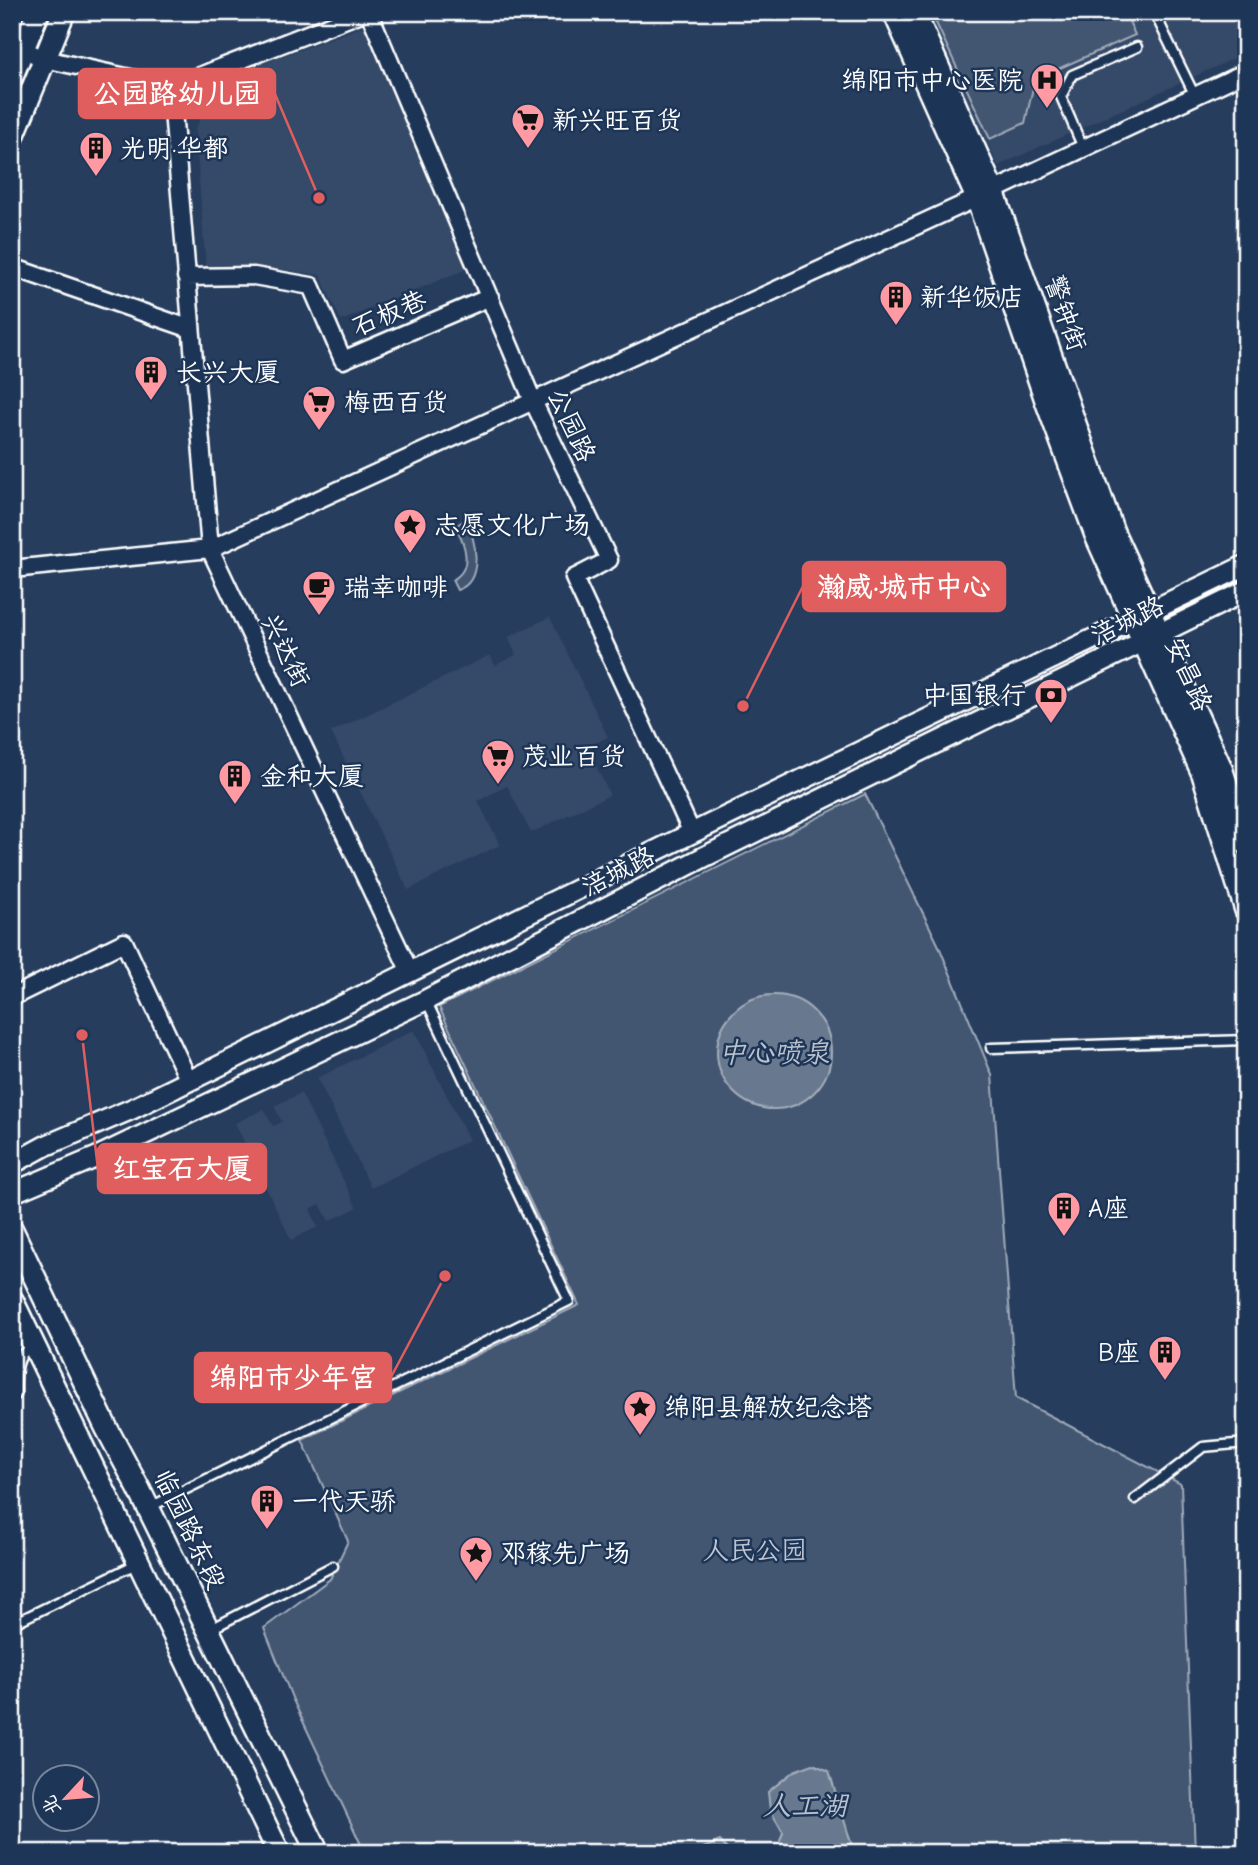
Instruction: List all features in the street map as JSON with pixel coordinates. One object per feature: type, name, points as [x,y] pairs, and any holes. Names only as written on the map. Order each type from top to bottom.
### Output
[{"type":"main road","points":[[12,76],[18,48],[38,12]]},
{"type":"main road","points":[[12,139],[64,12]]},
{"type":"main road","name":"警钟街","points":[[894,12],[985,195]]},
{"type":"main road","name":"警钟街","points":[[914,12],[985,195],[1088,513],[1142,616]]},
{"type":"main road","name":"安昌路","points":[[1142,616],[1221,768],[1246,843]]},
{"type":"main road","name":"安昌路","points":[[1152,638],[1203,774],[1246,910]]},
{"type":"main road","name":"临园路东段","points":[[12,1230],[106,1427],[318,1853]]},
{"type":"main road","points":[[12,1300],[279,1853]]},
{"type":"street","points":[[18,48],[45,59],[171,87],[367,12]]},
{"type":"street","name":"公园路","points":[[367,12],[533,401],[610,560],[574,578],[692,833]]},
{"type":"street","points":[[12,569],[211,550],[985,195],[1246,72]]},
{"type":"street","name":"兴达街","points":[[171,87],[211,550],[410,972]]},
{"type":"street","points":[[12,267],[191,329]]},
{"type":"street","name":"石板巷","points":[[186,277],[254,276],[311,286],[343,360],[490,297]]},
{"type":"street","name":"涪城路","points":[[12,1164],[45,1146],[132,1110],[692,833],[1246,565]]},
{"type":"street","name":"涪城路","points":[[12,1194],[97,1157],[426,1000],[704,857],[1246,591]]},
{"type":"street","points":[[12,997],[124,942],[189,1082]]},
{"type":"lane","points":[[1154,12],[1195,96]]},
{"type":"lane","points":[[1083,148],[1061,97],[1072,75],[1137,47]]},
{"type":"lane","points":[[148,1508],[569,1301],[426,1000]]},
{"type":"lane","points":[[991,1048],[1246,1040]]},
{"type":"lane","points":[[16,1395],[17,1366],[23,1352],[34,1344]]},
{"type":"lane","points":[[1135,1499],[1203,1447],[1246,1443]]},
{"type":"lane","points":[[12,1624],[139,1563]]},
{"type":"lane","points":[[209,1630],[332,1566]]},
{"type":"shaded area","name":"绵阳市中心医院","points":[[926,12],[1246,12],[1246,53],[998,166]]},
{"type":"shaded area","points":[[364,26],[469,268],[341,321],[320,275],[255,266],[206,269],[195,129],[223,78]]},
{"type":"shaded area","points":[[550,617],[608,737],[587,747],[610,795],[531,833],[507,786],[478,801],[500,845],[408,890],[331,732],[490,655],[495,665],[516,655],[508,637]]},
{"type":"shaded area","points":[[414,1030],[469,1140],[371,1188],[317,1078]]},
{"type":"shaded area","points":[[301,1093],[357,1208],[329,1221],[320,1204],[310,1209],[318,1227],[291,1240],[235,1123],[264,1109],[273,1126],[282,1122],[274,1106]]},
{"type":"green space","points":[[931,12],[1125,12],[1135,35],[1035,79],[1025,123],[990,139]]},
{"type":"green space","points":[[465,520],[473,537],[475,569],[466,585],[457,590],[452,580],[463,569],[466,555],[455,526]]},
{"type":"green space","name":"人民公园","points":[[865,794],[938,944],[992,1075],[1016,1398],[1181,1484],[1195,1853],[365,1853],[293,1700],[264,1628],[330,1579],[348,1541],[302,1440],[579,1305],[439,1007]]},
{"type":"water","name":"中心喷泉","points":[[774,995],[796,999],[814,1012],[827,1030],[831,1052],[827,1074],[814,1092],[796,1105],[774,1109],[752,1105],[734,1092],[721,1074],[717,1052],[721,1030],[734,1012],[752,999]]},
{"type":"water","name":"人工湖","points":[[813,1764],[829,1771],[853,1849],[858,1853],[776,1853],[783,1832],[770,1810],[768,1792],[794,1771]]},
{"type":"water","name":"人工湖","points":[[720,1841],[730,1853],[700,1853],[703,1848]]},
{"type":"place","name":"绵阳市中心医院","points":[[1047,110]]},
{"type":"place","name":"新兴旺百货","points":[[528,150]]},
{"type":"place","name":"光明·华都","points":[[96,178]]},
{"type":"place","name":"公园路幼儿园","points":[[319,198]]},
{"type":"place","name":"新华饭店","points":[[896,327]]},
{"type":"place","name":"长兴大厦","points":[[151,402]]},
{"type":"place","name":"梅西百货","points":[[319,432]]},
{"type":"place","name":"志愿文化广场","points":[[410,555]]},
{"type":"place","name":"瑞幸咖啡","points":[[319,617]]},
{"type":"place","name":"瀚威·城市中心","points":[[743,706]]},
{"type":"place","name":"中国银行","points":[[1051,725]]},
{"type":"place","name":"茂业百货","points":[[498,786]]},
{"type":"place","name":"金和大厦","points":[[235,806]]},
{"type":"place","name":"红宝石大厦","points":[[82,1035]]},
{"type":"place","name":"A座","points":[[1064,1238]]},
{"type":"place","name":"绵阳市少年宫","points":[[445,1276]]},
{"type":"place","name":"B座","points":[[1165,1382]]},
{"type":"place","name":"绵阳县解放纪念塔","points":[[640,1437]]},
{"type":"place","name":"一代天骄","points":[[267,1531]]},
{"type":"place","name":"邓稼先广场","points":[[476,1583]]}]
